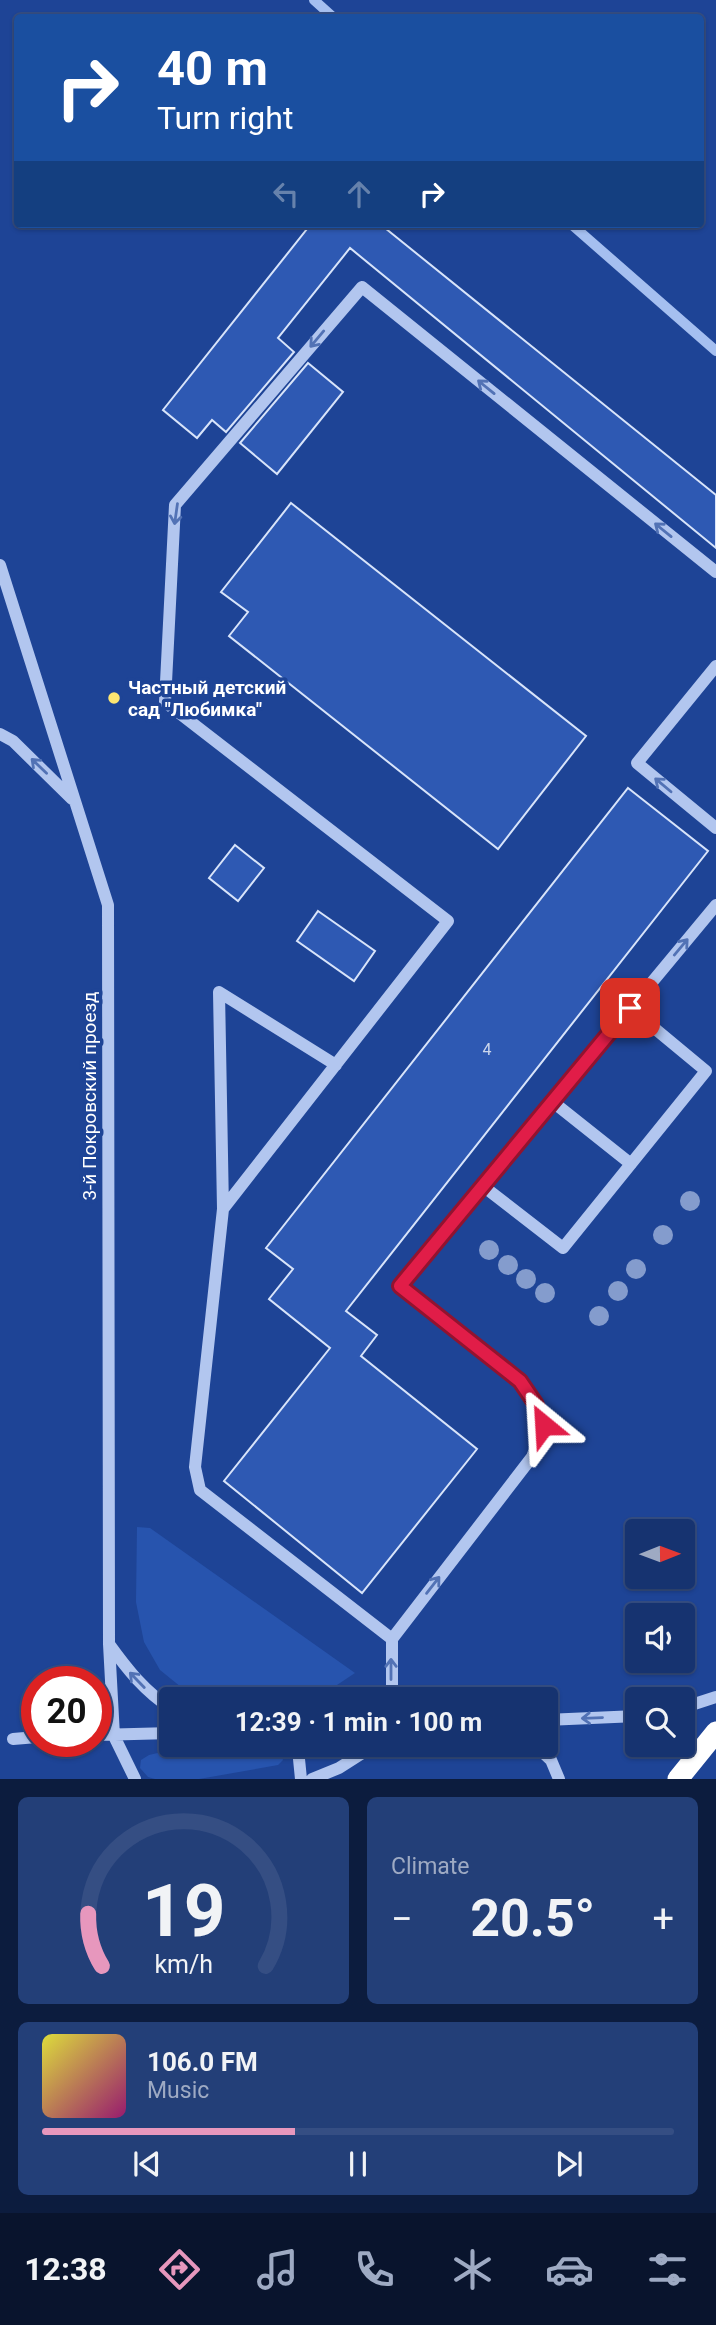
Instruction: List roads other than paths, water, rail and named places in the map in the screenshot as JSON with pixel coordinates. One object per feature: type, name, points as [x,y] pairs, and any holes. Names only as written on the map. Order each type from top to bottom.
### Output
[{"type":"highway","points":[[678,1779],[716,1732]]},
{"type":"street","points":[[223,1209],[448,922],[165,702],[175,505],[362,287],[716,572]]},
{"type":"street","name":"3-й Покровский проезд","points":[[0,565],[108,905],[109,1644],[114,1735]]},
{"type":"street","points":[[716,666],[637,763],[716,828]]},
{"type":"street","points":[[0,734],[13,741],[75,802]]},
{"type":"street","points":[[393,1687],[392,1639],[532,1457],[544,1425],[535,1403],[520,1381],[400,1286],[716,905]]},
{"type":"street","points":[[336,1065],[219,992],[223,1209],[195,1467],[200,1490],[392,1639]]},
{"type":"street","points":[[483,1186],[563,1248],[706,1071],[630,1008]]},
{"type":"street","points":[[552,1102],[631,1164]]},
{"type":"street","points":[[109,1644],[132,1675],[159,1701]]},
{"type":"street","points":[[695,1704],[716,1698]]},
{"type":"street","points":[[558,1719],[625,1717]]},
{"type":"street","points":[[135,1779],[114,1735],[159,1733]]},
{"type":"street","points":[[13,1740],[21,1739]]},
{"type":"street","points":[[299,1757],[301,1779]]},
{"type":"street","points":[[312,1779],[339,1768],[356,1757]]},
{"type":"street","points":[[548,1757],[559,1779]]},
{"type":"waterway","points":[[314,0],[330,14]]},
{"type":"waterway","points":[[576,228],[716,351]]},
{"type":"place","name":"Частный детский сад \"Любимка\"","points":[[114,698]]}]
